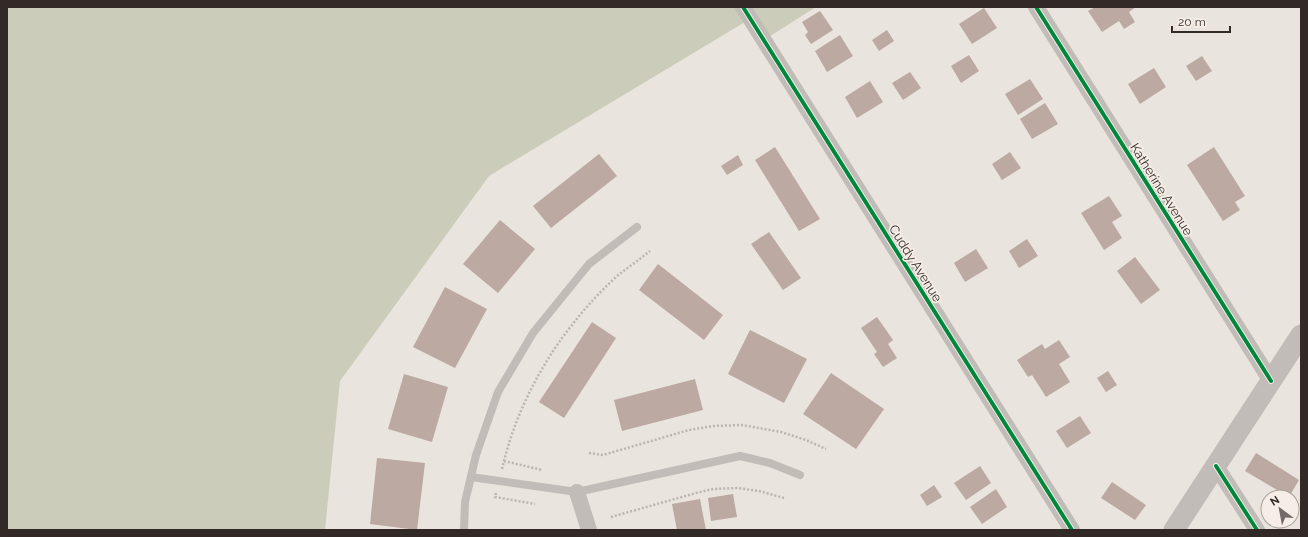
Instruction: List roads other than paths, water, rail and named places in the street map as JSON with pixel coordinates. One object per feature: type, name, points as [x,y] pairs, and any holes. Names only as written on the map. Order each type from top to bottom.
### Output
[{"type":"street","name":"Cuddy Avenue","points":[[743,7],[1072,530]]},
{"type":"street","name":"Katherine Avenue","points":[[1036,7],[1271,381]]},
{"type":"street","points":[[1174,530],[1301,335]]},
{"type":"street","points":[[1216,466],[1257,530]]},
{"type":"street","points":[[577,492],[589,530]]},
{"type":"lane","points":[[464,530],[465,502],[476,455],[498,392],[533,333],[589,264],[637,227]]},
{"type":"lane","points":[[471,477],[577,492],[740,456],[770,463],[800,475]]}]
